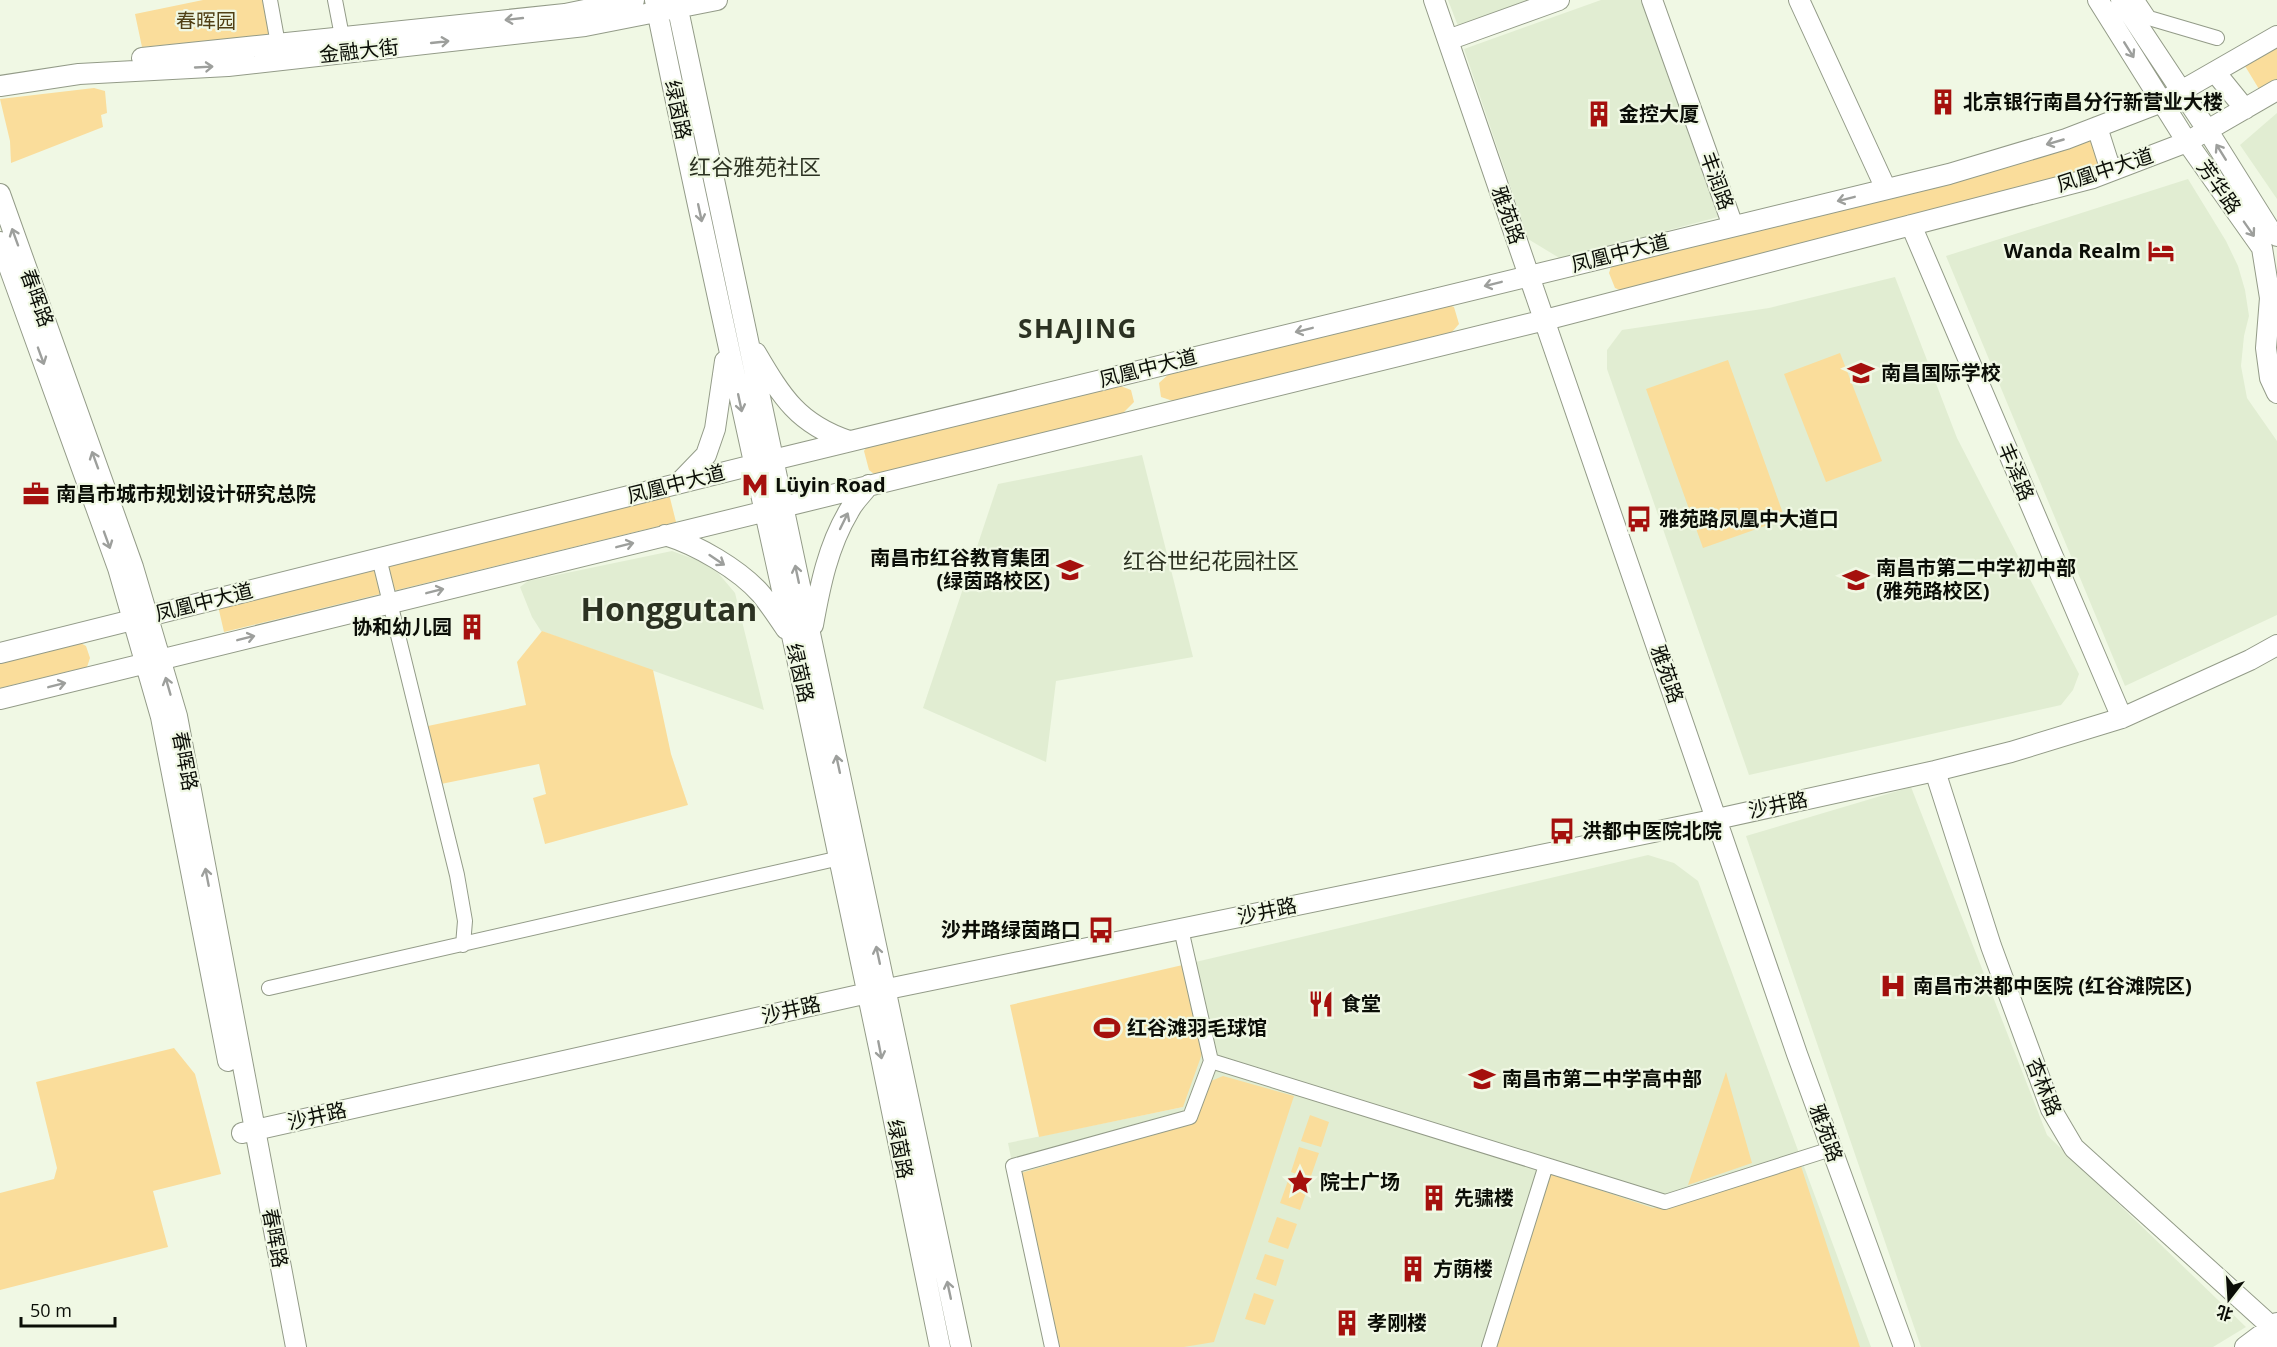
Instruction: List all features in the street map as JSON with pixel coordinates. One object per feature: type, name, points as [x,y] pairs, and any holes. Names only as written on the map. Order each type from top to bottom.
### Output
[{"type":"street","points":[[270,0],[278,44]]},
{"type":"street","points":[[335,0],[341,31],[336,38]]},
{"type":"street","name":"金融大街","points":[[0,73],[565,14],[634,0]]},
{"type":"street","name":"雅苑路","points":[[1434,0],[1832,1149],[1904,1347]]},
{"type":"street","points":[[1448,40],[1559,0]]},
{"type":"street","name":"丰润路","points":[[1653,0],[1733,226]]},
{"type":"street","points":[[1799,0],[1886,189]]},
{"type":"street","name":"芳华路","points":[[2098,0],[2187,142],[2262,248],[2270,298],[2266,348],[2270,378],[2277,393]]},
{"type":"street","name":"芳华路","points":[[2121,0],[2270,230],[2277,236]]},
{"type":"street","points":[[2138,0],[2149,18],[2217,38]]},
{"type":"street","points":[[698,104],[702,86],[691,28],[710,1]]},
{"type":"street","name":"金融大街","points":[[0,86],[79,74],[228,66],[585,26],[656,6],[710,1]]},
{"type":"street","name":"绿茵路","points":[[677,4],[783,506],[801,637],[854,926],[903,1076],[961,1347]]},
{"type":"street","name":"绿茵路","points":[[656,6],[763,511],[801,637],[876,991],[940,1347]]},
{"type":"street","name":"凤凰中大道","points":[[0,652],[849,441],[1949,174],[2066,139],[2162,102],[2277,36]]},
{"type":"street","points":[[2215,72],[2245,109]]},
{"type":"street","name":"凤凰中大道","points":[[0,699],[1545,320],[2093,178],[2187,142],[2277,90]]},
{"type":"street","points":[[2097,127],[2111,171]]},
{"type":"street","name":"春晖路","points":[[0,194],[133,567],[141,618],[153,660],[161,717],[296,1347]]},
{"type":"street","name":"丰泽路","points":[[1911,225],[2122,718]]},
{"type":"street","name":"春晖路","points":[[0,242],[118,568],[141,618]]},
{"type":"street","points":[[748,339],[788,404],[832,435],[849,441]]},
{"type":"street","points":[[679,483],[706,455],[713,436],[722,392],[727,343]]},
{"type":"street","points":[[665,535],[688,542],[742,577],[801,637],[818,593],[830,549],[850,509],[869,485]]},
{"type":"street","points":[[379,558],[457,874],[465,921],[463,945]]},
{"type":"street","name":"沙井路","points":[[249,1132],[876,991],[1717,819],[1935,771],[2011,752],[2122,718],[2250,660],[2277,645]]},
{"type":"street","name":"杏林路","points":[[1935,771],[1991,946],[2050,1109],[2074,1148],[2274,1335]]},
{"type":"street","points":[[270,988],[840,858]]},
{"type":"street","points":[[1052,1347],[1013,1166],[1190,1116],[1211,1061],[1181,929]]},
{"type":"street","points":[[1211,1061],[1665,1202],[1832,1149]]},
{"type":"street","name":"春晖路","points":[[249,1132],[282,1347]]},
{"type":"street","points":[[1489,1347],[1546,1165]]},
{"type":"street","points":[[2244,1347],[2274,1335]]},
{"type":"shaded area","points":[[1448,0],[1528,0],[1458,26]]},
{"type":"shaded area","points":[[1601,0],[1641,0],[1718,217],[1561,259],[1528,239],[1464,49]]},
{"type":"shaded area","points":[[2277,113],[2277,199],[2240,145]]},
{"type":"shaded area","points":[[2188,179],[2226,241],[2238,266],[2249,316],[2241,366],[2247,398],[2277,441],[2277,615],[2125,686],[1946,256]]},
{"type":"shaded area","name":"南昌市第二中学初中部 (雅苑路校区)","points":[[1895,277],[1957,438],[2079,674],[2073,690],[2061,705],[1749,775],[1607,369],[1607,350],[1622,330],[1769,308]]},
{"type":"shaded area","name":"南昌市红谷教育集团 (绿茵路校区)","points":[[1142,455],[1193,657],[1056,681],[1046,762],[923,708],[998,484]]},
{"type":"shaded area","points":[[672,551],[705,563],[719,574],[735,593],[764,710],[541,631],[532,617],[520,587],[528,581]]},
{"type":"shaded area","name":"南昌市洪都中医院 (红谷滩院区)","points":[[1911,787],[2047,1135],[2246,1327],[2213,1347],[1921,1347],[1746,836]]},
{"type":"shaded area","name":"南昌市第二中学高中部","points":[[1648,855],[1674,863],[1698,881],[1871,1347],[1050,1347],[1008,1143],[1183,1107],[1187,964]]},
{"type":"green space","name":"春晖园","points":[[203,0],[265,0],[271,35],[142,47],[135,14]]},
{"type":"green space","points":[[2277,45],[2277,79],[2259,89],[2245,66]]},
{"type":"green space","points":[[94,88],[105,91],[107,113],[101,115],[103,127],[11,163],[10,141],[0,99]]},
{"type":"green space","points":[[2085,137],[2093,140],[2100,160],[2098,164],[2033,188],[1622,291],[1615,288],[1609,273],[1612,264]]},
{"type":"green space","points":[[1446,304],[1454,307],[1459,324],[1452,332],[1173,401],[1161,397],[1159,383],[1171,372]]},
{"type":"green space","points":[[1840,353],[1882,461],[1826,482],[1784,374]]},
{"type":"green space","points":[[1728,360],[1785,519],[1703,548],[1646,389]]},
{"type":"green space","points":[[1118,385],[1131,390],[1134,402],[1122,414],[874,474],[869,470],[864,451],[868,445]]},
{"type":"green space","points":[[669,494],[676,522],[224,632],[218,606]]},
{"type":"green space","points":[[542,631],[653,670],[671,754],[688,805],[545,844],[533,798],[546,794],[539,764],[441,784],[428,726],[526,705],[517,662]]},
{"type":"green space","points":[[77,641],[86,646],[90,658],[87,667],[0,688],[0,661]]},
{"type":"green space","name":"红谷滩羽毛球馆","points":[[1187,964],[1203,1051],[1183,1107],[1039,1137],[1010,1005]]},
{"type":"green space","points":[[174,1048],[195,1074],[221,1174],[153,1191],[168,1247],[0,1290],[0,1193],[54,1179],[57,1168],[36,1082]]},
{"type":"green space","points":[[1726,1072],[1752,1163],[1688,1185]]},
{"type":"green space","points":[[1223,1076],[1294,1096],[1214,1342],[1184,1347],[1060,1347],[1056,1343],[1021,1173],[1196,1121],[1211,1081]]},
{"type":"green space","points":[[1310,1115],[1329,1122],[1321,1147],[1301,1141]]},
{"type":"green space","points":[[1299,1147],[1319,1153],[1310,1179],[1291,1172]]},
{"type":"green space","points":[[1801,1166],[1860,1347],[1493,1347],[1549,1173],[1653,1208]]},
{"type":"green space","points":[[1289,1178],[1309,1185],[1300,1210],[1280,1203]]},
{"type":"green space","points":[[1277,1217],[1297,1224],[1288,1249],[1268,1242]]},
{"type":"green space","points":[[1265,1254],[1284,1260],[1276,1286],[1256,1279]]},
{"type":"green space","points":[[1254,1293],[1274,1300],[1265,1325],[1245,1319]]},
{"type":"place","name":"北京银行南昌分行新营业大楼","points":[[1943,102]]},
{"type":"place","name":"金控大厦","points":[[1599,114]]},
{"type":"place","name":"Wanda Realm","points":[[2161,251]]},
{"type":"place","name":"南昌国际学校","points":[[1861,373]]},
{"type":"place","name":"Lüyin Road","points":[[755,485]]},
{"type":"place","name":"南昌市城市规划设计研究总院","points":[[36,494]]},
{"type":"place","name":"雅苑路凤凰中大道口","points":[[1639,519]]},
{"type":"place","name":"南昌市红谷教育集团 (绿茵路校区)","points":[[1070,570]]},
{"type":"place","name":"南昌市第二中学初中部 (雅苑路校区)","points":[[1856,580]]},
{"type":"place","name":"协和幼儿园","points":[[472,627]]},
{"type":"place","name":"洪都中医院北院","points":[[1562,831]]},
{"type":"place","name":"沙井路绿茵路口","points":[[1101,930]]},
{"type":"place","name":"南昌市洪都中医院 (红谷滩院区)","points":[[1893,986]]},
{"type":"place","name":"食堂","points":[[1321,1004]]},
{"type":"place","name":"红谷滩羽毛球馆","points":[[1107,1028]]},
{"type":"place","name":"南昌市第二中学高中部","points":[[1482,1079]]},
{"type":"place","name":"院士广场","points":[[1300,1182]]},
{"type":"place","name":"先骕楼","points":[[1434,1198]]},
{"type":"place","name":"方荫楼","points":[[1413,1269]]},
{"type":"place","name":"孝刚楼","points":[[1347,1323]]},
{"type":"district","name":"红谷雅苑社区","points":[[755,167]]},
{"type":"district","name":"SHAJING","points":[[1078,329]]},
{"type":"district","name":"红谷世纪花园社区","points":[[1211,561]]},
{"type":"district","name":"Honggutan","points":[[669,610]]}]
